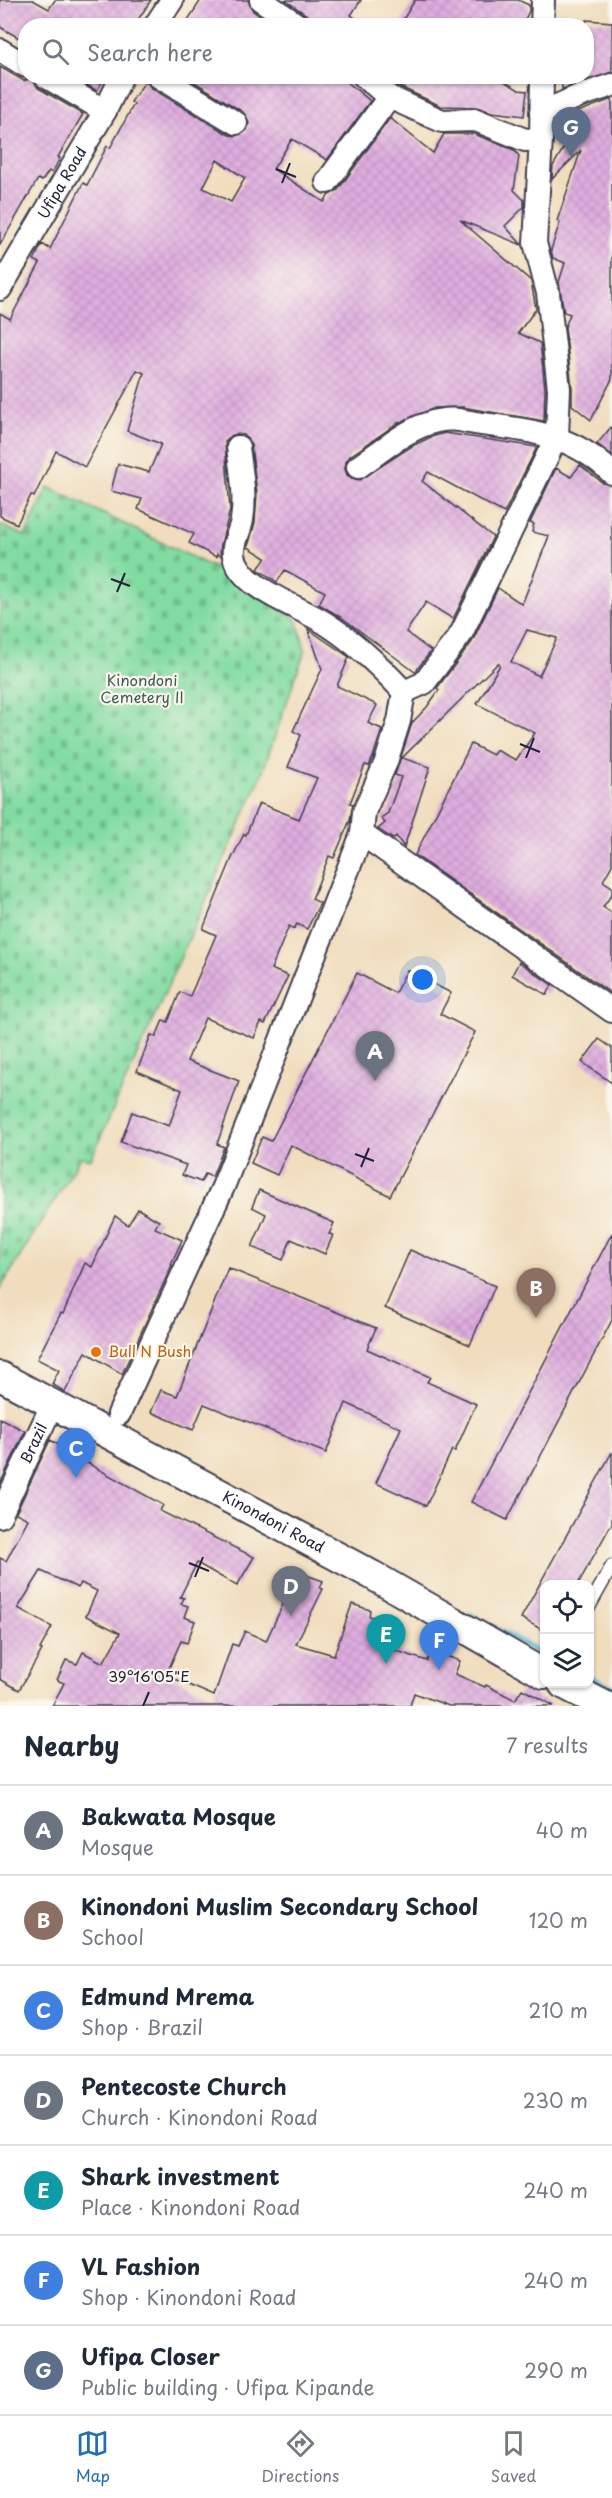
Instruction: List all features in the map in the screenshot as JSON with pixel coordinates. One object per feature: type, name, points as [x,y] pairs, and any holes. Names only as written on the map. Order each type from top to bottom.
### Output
[{"type":"street","points":[[160,18],[172,0]]},
{"type":"street","points":[[261,0],[287,18]]},
{"type":"street","points":[[542,18],[543,0]]},
{"type":"street","points":[[0,50],[18,61]]},
{"type":"street","points":[[59,84],[105,111]]},
{"type":"street","name":"Ufipa Road","points":[[0,290],[119,84]]},
{"type":"street","points":[[171,84],[236,123]]},
{"type":"street","points":[[374,84],[389,97],[442,121],[476,120],[525,140],[541,139]]},
{"type":"street","points":[[404,692],[424,683],[461,634],[557,436],[559,389],[557,368],[548,293],[535,243],[542,84]]},
{"type":"street","points":[[541,113],[579,96],[612,85]]},
{"type":"street","points":[[327,182],[389,97]]},
{"type":"street","points":[[358,467],[411,431],[436,421],[460,418],[479,424],[504,426],[557,436],[582,450],[612,473]]},
{"type":"street","points":[[238,447],[242,521],[235,540],[234,555],[242,572],[279,600],[324,622],[376,661],[404,692]]},
{"type":"street","points":[[119,1414],[223,1186],[362,834],[364,812],[386,762],[399,721],[404,692]]},
{"type":"street","points":[[362,834],[612,1011]]},
{"type":"street","name":"Kinondoni Road","points":[[0,1376],[372,1575],[540,1672]]},
{"type":"street","name":"Brazil","points":[[0,1516],[53,1403]]},
{"type":"street","points":[[572,1688],[606,1706]]},
{"type":"lane","points":[[594,1598],[612,1566]]},
{"type":"green space","name":"Kinondoni Cemetery II","points":[[48,487],[233,577],[297,620],[305,650],[260,779],[91,1159],[81,1157],[0,1289],[0,525],[25,536]]},
{"type":"building","points":[[0,0],[33,0],[49,9],[55,0],[151,0],[139,18],[18,18],[18,37],[0,27]]},
{"type":"building","points":[[201,0],[248,0],[253,11],[263,18],[189,18]]},
{"type":"building","points":[[285,0],[361,0],[351,15],[355,18],[308,18]]},
{"type":"building","points":[[415,0],[518,0],[529,5],[526,18],[404,18]]},
{"type":"building","points":[[594,21],[612,22],[612,72],[594,78]]},
{"type":"building","points":[[0,67],[18,78],[18,84],[36,84],[38,88],[83,114],[58,157],[60,158],[52,173],[49,171],[42,181],[38,179],[0,245]]},
{"type":"building","points":[[86,84],[101,84],[97,91]]},
{"type":"building","points":[[143,84],[148,84],[151,88],[229,135],[236,136],[247,130],[249,123],[243,112],[198,84],[350,84],[370,101],[327,160],[292,139],[273,169],[324,202],[329,195],[338,190],[390,118],[433,153],[444,134],[474,134],[514,150],[519,156],[514,190],[524,200],[524,207],[505,226],[522,245],[460,220],[531,281],[536,309],[518,333],[540,343],[545,389],[544,421],[462,407],[435,408],[398,423],[350,456],[346,462],[347,475],[360,480],[412,446],[445,433],[537,447],[504,513],[428,472],[422,481],[493,537],[453,619],[426,602],[406,632],[431,651],[415,672],[344,619],[319,604],[325,592],[285,570],[277,582],[258,569],[266,558],[248,547],[255,522],[257,493],[251,445],[244,435],[230,436],[225,442],[230,510],[220,556],[217,554],[216,557],[189,543],[194,534],[138,509],[142,499],[111,491],[118,464],[149,472],[161,444],[127,431],[144,373],[137,370],[85,467],[56,451],[34,497],[31,495],[17,524],[0,516],[0,313],[10,319],[40,263],[34,260],[42,244],[50,249],[83,183],[87,185],[107,146],[110,148],[134,104],[131,102]],"holes":[[[217,160],[245,178],[231,202],[203,188]]]},
{"type":"building","points":[[509,84],[519,90],[527,91],[524,116],[492,112],[476,107],[441,106],[396,85]]},
{"type":"building","points":[[562,84],[577,84],[562,89]]},
{"type":"building","points":[[612,99],[612,379],[591,420],[572,405],[565,327],[570,314],[564,312],[559,282],[565,263],[553,258],[551,250],[560,222],[557,221],[581,150],[552,179],[553,166],[569,139],[556,125],[562,118]]},
{"type":"building","points":[[612,426],[612,455],[597,444]]},
{"type":"building","points":[[580,465],[603,483],[612,486],[612,865],[603,881],[612,887],[612,894],[603,907],[612,913],[612,994],[415,855],[471,744],[493,755],[496,750],[516,760],[535,733],[477,704],[500,665],[498,663],[402,758],[430,767],[404,847],[396,836],[393,839],[378,829],[385,823],[381,818],[388,813],[401,777],[395,775],[412,723],[427,707],[439,690],[437,688],[472,642],[498,588],[522,604],[549,536],[532,532],[534,524],[530,523],[556,468],[571,477]],"holes":[[[527,630],[557,638],[539,676],[511,662]]]},
{"type":"building","points":[[308,629],[349,657],[337,686],[377,705],[368,723],[382,729],[373,757],[369,766],[365,765],[350,803],[353,804],[350,820],[334,858],[329,856],[312,899],[320,903],[307,929],[297,924],[294,929],[289,926],[271,969],[288,976],[265,1024],[261,1022],[254,1038],[205,1018],[187,1061],[239,1081],[217,1144],[224,1147],[212,1177],[205,1174],[201,1182],[182,1175],[186,1165],[121,1142],[132,1112],[169,1126],[182,1090],[137,1071],[151,1035],[156,1037],[163,1020],[168,1022],[180,992],[190,996],[216,935],[203,929],[232,858],[244,834],[246,835],[259,803],[299,819],[317,778],[288,767],[301,735],[293,731],[322,669]]},
{"type":"building","points":[[519,962],[552,985],[547,995],[512,975]]},
{"type":"building","points":[[407,970],[451,993],[440,1014],[475,1032],[390,1196],[291,1145],[277,1175],[251,1163],[262,1137],[271,1141],[357,973],[395,993]]},
{"type":"building","points":[[599,1039],[612,1048],[612,1083],[582,1062]]},
{"type":"building","points":[[259,1190],[334,1223],[329,1234],[333,1235],[325,1254],[291,1239],[283,1260],[252,1247],[266,1214],[252,1207]]},
{"type":"building","points":[[138,1209],[159,1221],[155,1228],[182,1240],[122,1374],[86,1352],[65,1392],[52,1384],[59,1370],[37,1359],[61,1313],[63,1314],[85,1263],[92,1267],[115,1216],[128,1225]]},
{"type":"building","points":[[612,1233],[612,1320],[507,1520],[471,1502]]},
{"type":"building","points":[[410,1250],[495,1286],[470,1345],[385,1308]]},
{"type":"building","points":[[228,1268],[376,1328],[367,1349],[430,1377],[427,1382],[476,1404],[455,1451],[452,1450],[426,1506],[376,1483],[401,1428],[346,1403],[326,1453],[204,1404],[193,1430],[151,1412],[161,1390],[177,1396]]},
{"type":"building","points":[[0,1418],[25,1431],[0,1484]]},
{"type":"building","points":[[50,1440],[163,1505],[160,1511],[254,1557],[237,1586],[197,1563],[180,1597],[184,1598],[181,1604],[188,1606],[184,1617],[195,1621],[187,1643],[181,1641],[166,1675],[214,1696],[232,1644],[238,1646],[245,1631],[266,1641],[298,1572],[323,1581],[320,1588],[323,1589],[296,1644],[334,1655],[352,1604],[370,1610],[369,1616],[383,1620],[380,1632],[392,1635],[388,1648],[427,1661],[430,1653],[440,1657],[441,1654],[460,1661],[455,1674],[485,1687],[486,1685],[515,1700],[522,1689],[554,1706],[449,1706],[414,1693],[410,1706],[52,1706],[64,1683],[57,1680],[66,1660],[77,1664],[83,1652],[103,1663],[120,1633],[86,1616],[97,1591],[81,1583],[78,1588],[41,1571],[18,1608],[52,1627],[40,1649],[42,1650],[19,1690],[0,1679],[0,1558],[6,1561],[28,1519],[16,1513]]},
{"type":"building","points":[[612,1452],[612,1523],[580,1580],[542,1580]]},
{"type":"building","points":[[540,1583],[540,1629],[521,1618]]},
{"type":"waterway","points":[[470,1615],[540,1653]]},
{"type":"waterway","points":[[594,1680],[612,1688]]},
{"type":"place","name":"Ufipa Closer","points":[[571,157]]},
{"type":"place","name":"Bakwata Mosque","points":[[375,1081]]},
{"type":"place","name":"Kinondoni Muslim Secondary School","points":[[536,1318]]},
{"type":"place","name":"Bull N Bush","points":[[96,1352]]},
{"type":"place","name":"Edmund Mrema","points":[[76,1478]]},
{"type":"place","name":"Pentecoste Church","points":[[291,1616]]},
{"type":"place","name":"Shark investment","points":[[386,1664]]},
{"type":"place","name":"VL Fashion","points":[[439,1670]]}]
